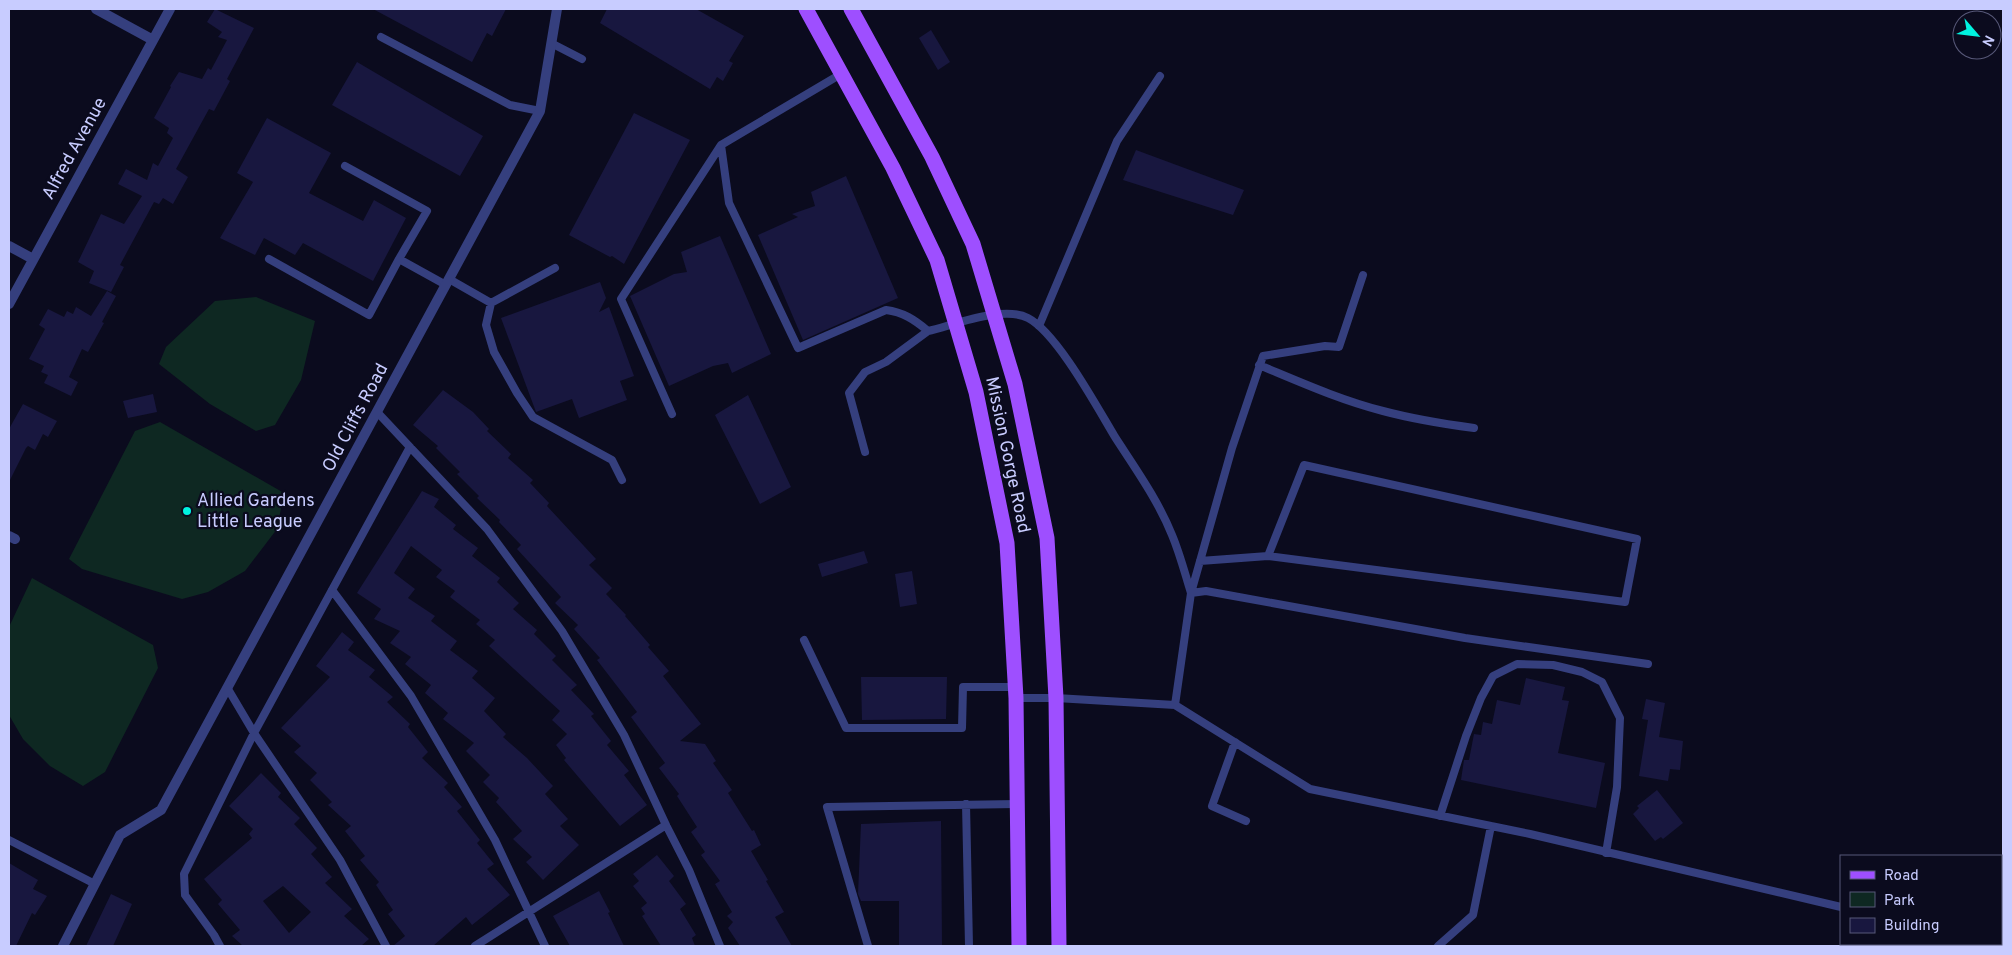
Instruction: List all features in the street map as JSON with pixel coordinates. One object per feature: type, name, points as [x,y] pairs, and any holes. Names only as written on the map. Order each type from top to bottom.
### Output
[{"type":"main road","name":"Mission Gorge Road","points":[[806,9],[893,168],[936,260],[976,392],[1007,543],[1016,693],[1019,946]]},
{"type":"main road","name":"Mission Gorge Road","points":[[854,10],[936,166],[973,244],[1015,384],[1047,538],[1056,698],[1059,946]]},
{"type":"street","points":[[96,9],[153,40]]},
{"type":"street","name":"Alfred Avenue","points":[[9,304],[170,9]]},
{"type":"street","name":"Old Cliffs Road","points":[[63,946],[120,835],[161,810],[378,413],[540,111],[557,9]]},
{"type":"street","points":[[9,246],[33,260]]},
{"type":"lane","points":[[381,37],[510,105],[540,111]]},
{"type":"lane","points":[[551,42],[582,59]]},
{"type":"lane","points":[[672,414],[621,299],[721,145],[841,74]]},
{"type":"lane","points":[[1039,326],[1118,141],[1160,76]]},
{"type":"lane","points":[[721,145],[729,203],[798,348],[886,310],[908,316],[928,331]]},
{"type":"lane","points":[[269,259],[369,315],[426,210],[345,166]]},
{"type":"lane","points":[[399,259],[491,303]]},
{"type":"lane","points":[[555,268],[491,303],[486,325],[494,352],[533,417],[612,460],[622,480]]},
{"type":"lane","points":[[1175,705],[1191,593],[1232,448],[1263,356],[1325,346],[1339,347],[1363,275]]},
{"type":"lane","points":[[865,452],[849,393],[865,372],[886,362],[928,331],[994,314],[1019,315],[1028,318],[1045,331],[1083,383],[1150,493],[1172,535],[1191,593]]},
{"type":"lane","points":[[1260,365],[1328,394],[1382,411],[1474,428]]},
{"type":"lane","points":[[378,413],[487,529],[562,630],[624,735],[689,870],[720,946]]},
{"type":"lane","points":[[220,946],[184,895],[184,874],[254,733],[410,447]]},
{"type":"lane","points":[[1200,561],[1268,556],[1625,602],[1637,539],[1304,465],[1268,556]]},
{"type":"lane","points":[[332,590],[411,696],[495,840],[545,946]]},
{"type":"lane","points":[[1191,593],[1206,591],[1465,638],[1648,664]]},
{"type":"lane","points":[[804,640],[846,728],[962,728],[963,687],[1056,698],[1175,705],[1310,789],[1491,826],[1840,907]]},
{"type":"lane","points":[[1440,816],[1466,736],[1481,698],[1493,676],[1516,664],[1553,665],[1582,672],[1602,682],[1620,718],[1617,787],[1606,853]]},
{"type":"lane","points":[[228,689],[254,733],[340,860],[386,946]]},
{"type":"lane","points":[[1235,742],[1212,806],[1246,821]]},
{"type":"lane","points":[[966,804],[969,946]]},
{"type":"lane","points":[[868,946],[827,807],[1017,804]]},
{"type":"lane","points":[[475,946],[666,825]]},
{"type":"lane","points":[[1438,946],[1473,915],[1491,826]]},
{"type":"lane","points":[[9,840],[95,884]]},
{"type":"green space","points":[[256,297],[315,321],[301,380],[275,425],[256,431],[210,404],[159,364],[166,347],[215,301]]},
{"type":"green space","name":"Allied Gardens Little League","points":[[160,422],[284,493],[277,529],[245,571],[208,592],[182,599],[82,569],[69,559],[135,431]]},
{"type":"green space","points":[[32,578],[153,645],[158,668],[105,772],[83,786],[50,766],[23,739],[9,715],[9,627]]},
{"type":"building","points":[[215,9],[254,28],[227,79],[230,81],[214,111],[209,109],[176,169],[188,177],[173,204],[163,198],[159,204],[154,202],[120,265],[124,267],[111,292],[89,283],[94,271],[78,262],[101,214],[124,224],[142,196],[118,184],[126,169],[147,180],[153,163],[158,166],[173,138],[167,133],[169,128],[154,118],[170,86],[179,72],[202,79],[208,68],[211,70],[227,40],[218,37],[222,32],[207,22]]},
{"type":"building","points":[[373,9],[506,9],[492,36],[487,33],[472,62]]},
{"type":"building","points":[[607,9],[696,9],[744,36],[729,61],[733,63],[723,81],[717,77],[710,89],[600,23]]},
{"type":"building","points":[[931,30],[950,62],[938,70],[919,38]]},
{"type":"building","points":[[357,62],[483,136],[460,176],[332,105]]},
{"type":"building","points":[[634,113],[690,140],[624,264],[569,235]]},
{"type":"building","points":[[267,118],[331,153],[309,193],[363,221],[374,200],[406,218],[373,281],[303,243],[295,255],[264,238],[255,255],[220,238],[253,182],[237,173]]},
{"type":"building","points":[[1136,150],[1244,190],[1233,215],[1123,180]]},
{"type":"building","points":[[846,176],[898,298],[803,340],[758,235],[798,217],[792,214],[815,206],[811,192]]},
{"type":"building","points":[[720,236],[771,354],[732,373],[728,363],[713,366],[669,386],[630,296],[674,274],[687,272],[681,252]]},
{"type":"building","points":[[600,282],[606,298],[599,312],[609,307],[634,376],[620,381],[627,400],[579,418],[572,399],[536,412],[501,318]]},
{"type":"building","points":[[107,291],[116,296],[88,352],[82,349],[69,377],[78,382],[71,396],[44,383],[48,375],[41,372],[44,366],[29,359],[45,329],[39,325],[48,309],[64,317],[67,311],[73,314],[76,307],[91,316]]},
{"type":"building","points":[[443,390],[473,412],[489,429],[487,431],[511,454],[508,458],[533,480],[530,483],[549,503],[547,506],[596,559],[589,565],[612,588],[606,594],[626,615],[650,645],[648,647],[669,671],[663,676],[701,724],[680,741],[705,744],[716,761],[713,763],[732,790],[728,793],[752,831],[754,830],[761,845],[751,851],[784,912],[775,917],[792,946],[740,946],[728,928],[733,922],[727,916],[732,912],[715,884],[720,881],[701,855],[705,852],[691,832],[697,827],[677,796],[679,794],[659,768],[665,763],[631,717],[637,712],[597,660],[600,658],[574,629],[578,625],[555,603],[561,597],[517,549],[521,545],[499,522],[500,520],[477,498],[479,496],[457,474],[460,472],[436,448],[438,446],[413,425]]},
{"type":"building","points":[[153,394],[157,412],[128,418],[123,401]]},
{"type":"building","points":[[748,395],[791,487],[760,504],[715,415]]},
{"type":"building","points":[[23,404],[57,421],[48,437],[43,434],[35,450],[28,446],[26,448],[9,482],[9,429]]},
{"type":"building","points":[[422,491],[439,499],[434,507],[456,525],[453,529],[478,548],[472,556],[500,578],[497,582],[519,603],[513,609],[537,630],[534,634],[556,656],[552,660],[577,685],[571,690],[594,714],[591,716],[611,741],[607,745],[629,771],[624,775],[647,805],[620,826],[564,760],[566,758],[556,745],[567,734],[552,720],[560,711],[489,646],[495,640],[476,624],[480,620],[450,597],[455,591],[436,577],[442,570],[411,546],[394,573],[415,589],[408,598],[435,616],[431,621],[457,641],[450,650],[478,671],[472,678],[495,698],[484,711],[506,734],[503,737],[527,758],[553,786],[545,794],[568,819],[560,826],[579,845],[543,880],[526,862],[532,857],[513,839],[522,831],[496,802],[499,798],[483,782],[490,775],[466,751],[474,743],[443,719],[448,713],[425,693],[431,685],[405,664],[411,657],[390,643],[400,631],[374,619],[381,609],[357,593]]},
{"type":"building","points":[[864,551],[868,563],[822,577],[818,564]]},
{"type":"building","points":[[912,571],[917,604],[900,607],[895,574]]},
{"type":"building","points":[[342,632],[354,642],[348,650],[375,670],[369,677],[393,697],[387,702],[410,724],[408,727],[428,752],[422,758],[448,783],[444,787],[462,807],[457,811],[480,840],[477,843],[494,864],[487,869],[510,895],[472,925],[466,917],[433,946],[393,946],[405,936],[388,914],[393,910],[376,885],[379,882],[360,860],[365,856],[345,831],[351,826],[328,805],[332,802],[310,780],[317,773],[294,752],[301,746],[281,728],[330,677],[316,666]]},
{"type":"building","points":[[861,677],[947,677],[946,719],[862,720]]},
{"type":"building","points":[[1526,678],[1565,687],[1562,700],[1569,701],[1558,753],[1605,763],[1596,808],[1461,780],[1464,760],[1469,760],[1474,734],[1481,735],[1483,722],[1492,724],[1497,700],[1520,705]]},
{"type":"building","points":[[1646,699],[1665,703],[1659,737],[1683,741],[1680,770],[1670,769],[1668,781],[1639,776],[1648,720],[1642,719]]},
{"type":"building","points":[[261,773],[281,793],[278,797],[300,818],[294,824],[317,848],[311,854],[332,877],[325,883],[352,909],[344,916],[369,939],[361,946],[243,946],[232,936],[240,930],[218,904],[222,900],[204,879],[252,838],[249,834],[253,829],[229,806]],"holes":[[[283,886],[311,912],[289,933],[263,901]]]},
{"type":"building","points":[[1657,790],[1683,823],[1663,839],[1661,837],[1655,841],[1633,814],[1639,808],[1637,806]]},
{"type":"building","points":[[941,821],[942,946],[899,946],[899,901],[861,901],[858,894],[861,824]]},
{"type":"building","points":[[657,855],[674,876],[669,881],[686,904],[680,909],[696,935],[692,938],[695,946],[661,946],[642,916],[645,914],[641,908],[647,903],[633,886],[639,881],[633,874]]},
{"type":"building","points":[[9,863],[38,880],[33,889],[47,896],[35,915],[32,913],[16,946],[9,946]]},
{"type":"building","points":[[599,891],[624,946],[570,946],[553,916]]},
{"type":"building","points":[[111,894],[132,904],[113,946],[86,946]]},
{"type":"place","name":"Allied Gardens Little League","points":[[187,511]]}]
